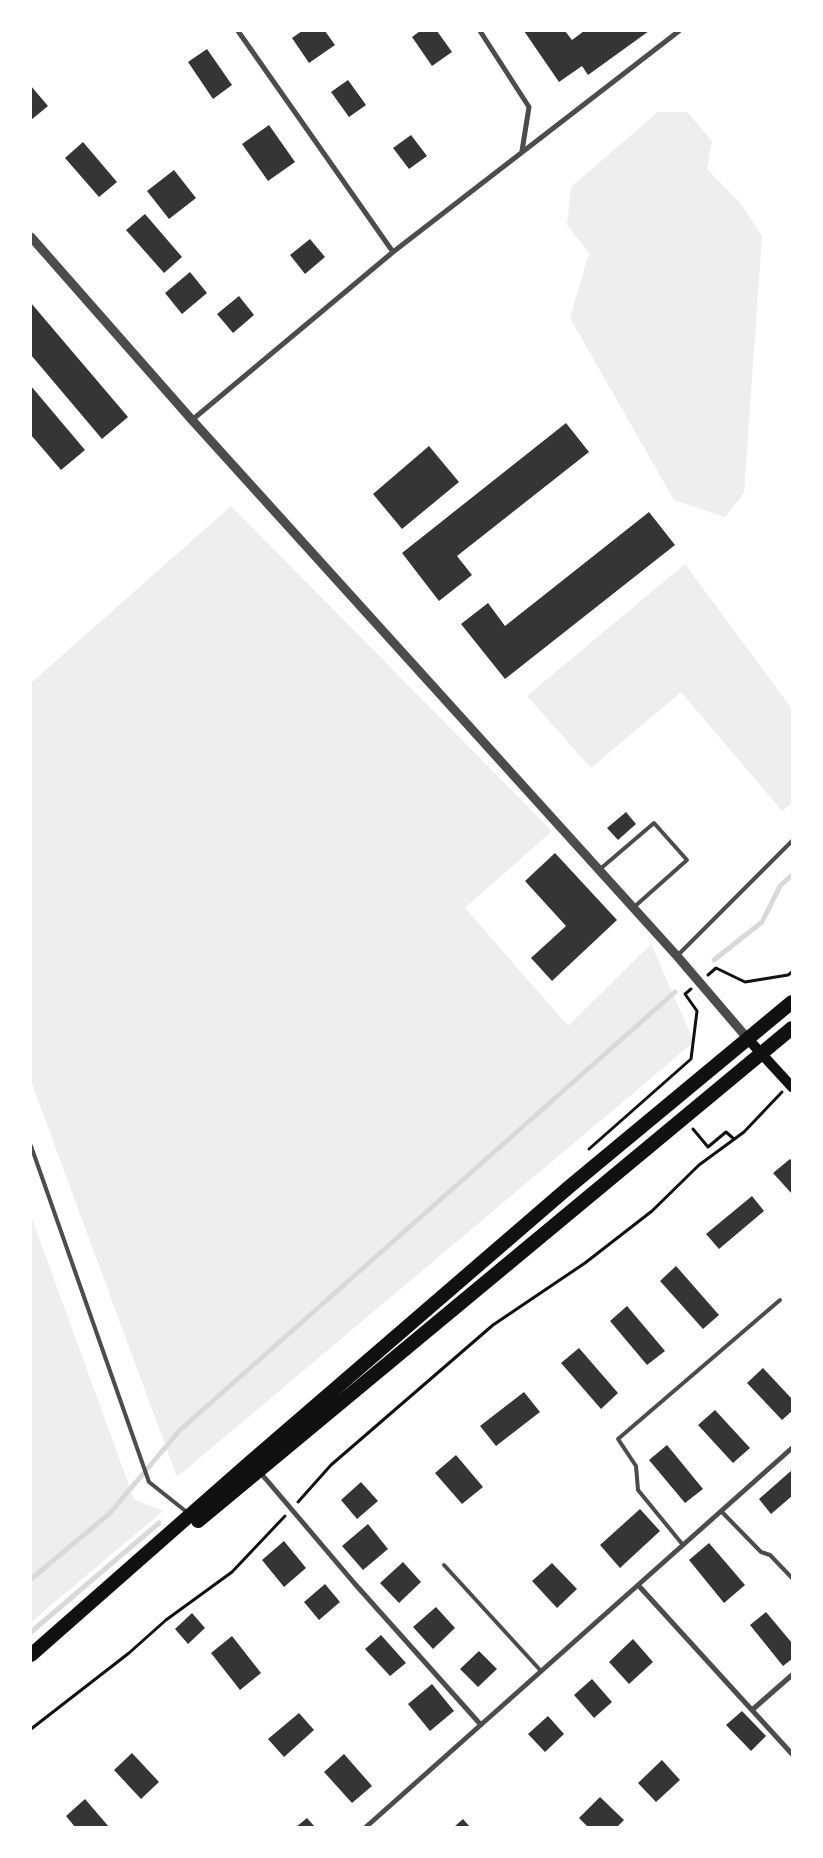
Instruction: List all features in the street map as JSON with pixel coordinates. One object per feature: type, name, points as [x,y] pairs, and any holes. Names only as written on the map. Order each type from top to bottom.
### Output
[{"type":"highway","points":[[31,1665],[562,1194],[792,1002]]},
{"type":"highway","points":[[31,1655],[194,1519],[259,1471],[792,1028]]},
{"type":"main road","points":[[748,1039],[790,1085]]},
{"type":"street","points":[[238,31],[393,252]]},
{"type":"street","points":[[480,31],[529,106],[522,151]]},
{"type":"street","points":[[192,420],[393,252],[679,31]]},
{"type":"street","points":[[31,237],[192,420],[677,956],[748,1039]]},
{"type":"street","points":[[366,1827],[792,1448]]},
{"type":"street","points":[[259,1471],[480,1725]]},
{"type":"street","points":[[638,1586],[792,1754]]},
{"type":"street","points":[[752,1710],[792,1675]]},
{"type":"lane","points":[[599,870],[654,823],[687,860],[633,908]]},
{"type":"lane","points":[[677,956],[792,841]]},
{"type":"lane","points":[[31,1146],[148,1482],[194,1519]]},
{"type":"lane","points":[[683,1545],[638,1490],[636,1466],[618,1439],[780,1300]]},
{"type":"lane","points":[[721,1511],[761,1552],[770,1555],[792,1578]]},
{"type":"lane","points":[[444,1565],[541,1671]]},
{"type":"path","points":[[586,1152],[691,1059],[697,1011],[684,994],[716,968],[746,982],[788,975],[792,972]]},
{"type":"path","points":[[31,1729],[129,1653],[166,1620],[232,1572],[331,1466],[494,1325],[585,1263],[652,1210],[698,1165],[744,1132],[790,1085]]},
{"type":"path","points":[[708,1147],[726,1132],[734,1139]]},
{"type":"shaded area","points":[[658,112],[687,112],[712,141],[707,169],[741,204],[762,236],[744,493],[725,517],[674,500],[570,318],[589,253],[567,225],[571,187]]},
{"type":"shaded area","points":[[231,506],[552,831],[465,908],[568,1026],[651,944],[694,1042],[177,1477],[31,1081],[31,683]]},
{"type":"shaded area","points":[[685,564],[792,709],[792,803],[782,811],[681,692],[591,768],[527,696]]},
{"type":"shaded area","points":[[31,1216],[134,1499],[163,1511],[31,1622]]},
{"type":"building","points":[[302,31],[325,31],[335,45],[309,63],[292,38]]},
{"type":"building","points":[[420,31],[437,31],[452,52],[432,66],[412,37]]},
{"type":"building","points":[[524,31],[565,31],[572,40],[584,31],[649,31],[588,75],[582,66],[559,82]]},
{"type":"building","points":[[207,49],[232,85],[213,99],[188,62]]},
{"type":"building","points":[[348,80],[366,105],[349,117],[331,92]]},
{"type":"building","points":[[31,86],[48,106],[31,120]]},
{"type":"building","points":[[269,125],[295,162],[268,181],[242,144]]},
{"type":"building","points":[[411,135],[427,156],[409,169],[393,148]]},
{"type":"building","points":[[83,142],[117,182],[99,197],[65,158]]},
{"type":"building","points":[[174,170],[196,198],[169,219],[147,191]]},
{"type":"building","points":[[145,214],[182,257],[164,273],[126,230]]},
{"type":"building","points":[[310,239],[325,257],[305,274],[290,255]]},
{"type":"building","points":[[190,272],[207,293],[182,314],[165,293]]},
{"type":"building","points":[[239,296],[254,315],[233,333],[217,314]]},
{"type":"building","points":[[31,303],[128,417],[102,439],[31,355]]},
{"type":"building","points":[[31,386],[85,450],[61,470],[31,435]]},
{"type":"building","points":[[566,423],[589,452],[457,556],[472,575],[439,601],[402,553]]},
{"type":"building","points":[[429,446],[459,482],[402,529],[373,494]]},
{"type":"building","points":[[649,512],[675,545],[505,679],[461,624],[488,603],[505,626]]},
{"type":"building","points":[[626,812],[636,824],[618,840],[607,828]]},
{"type":"building","points":[[555,853],[617,920],[552,981],[531,958],[566,926],[525,881]]},
{"type":"building","points":[[790,1159],[792,1161],[792,1194],[773,1173]]},
{"type":"building","points":[[752,1196],[764,1211],[719,1249],[706,1234]]},
{"type":"building","points":[[676,1266],[719,1315],[703,1329],[660,1281]]},
{"type":"building","points":[[627,1306],[665,1351],[647,1365],[610,1321]]},
{"type":"building","points":[[579,1348],[618,1393],[601,1409],[561,1363]]},
{"type":"building","points":[[763,1368],[792,1399],[792,1411],[782,1420],[747,1383]]},
{"type":"building","points":[[524,1392],[540,1412],[496,1446],[480,1426]]},
{"type":"building","points":[[715,1410],[750,1448],[733,1463],[698,1425]]},
{"type":"building","points":[[667,1445],[703,1489],[685,1503],[649,1460]]},
{"type":"building","points":[[456,1455],[483,1487],[462,1504],[435,1473]]},
{"type":"building","points":[[792,1470],[792,1496],[771,1514],[759,1499]]},
{"type":"building","points":[[361,1482],[378,1501],[357,1519],[341,1500]]},
{"type":"building","points":[[640,1509],[660,1531],[620,1568],[600,1545]]},
{"type":"building","points":[[368,1524],[388,1549],[363,1570],[342,1546]]},
{"type":"building","points":[[284,1541],[306,1568],[284,1587],[262,1560]]},
{"type":"building","points":[[709,1543],[745,1585],[724,1603],[689,1560]]},
{"type":"building","points":[[403,1562],[421,1582],[399,1603],[380,1583]]},
{"type":"building","points":[[552,1563],[577,1589],[557,1608],[532,1581]]},
{"type":"building","points":[[325,1584],[340,1602],[319,1620],[304,1602]]},
{"type":"building","points":[[436,1607],[455,1628],[433,1649],[413,1627]]},
{"type":"building","points":[[766,1612],[792,1643],[792,1659],[783,1666],[750,1625]]},
{"type":"building","points":[[192,1613],[205,1628],[188,1644],[175,1629]]},
{"type":"building","points":[[381,1635],[406,1663],[390,1676],[365,1649]]},
{"type":"building","points":[[232,1636],[261,1673],[240,1690],[211,1653]]},
{"type":"building","points":[[633,1639],[653,1662],[629,1684],[609,1662]]},
{"type":"building","points":[[479,1651],[497,1669],[478,1687],[460,1669]]},
{"type":"building","points":[[592,1679],[612,1702],[594,1718],[574,1695]]},
{"type":"building","points":[[432,1684],[454,1711],[430,1731],[408,1704]]},
{"type":"building","points":[[742,1711],[766,1736],[751,1751],[726,1725]]},
{"type":"building","points":[[299,1713],[314,1730],[284,1757],[268,1739]]},
{"type":"building","points":[[548,1716],[564,1734],[545,1752],[528,1734]]},
{"type":"building","points":[[132,1753],[159,1782],[141,1799],[114,1770]]},
{"type":"building","points":[[344,1754],[372,1786],[352,1803],[324,1772]]},
{"type":"building","points":[[662,1760],[680,1780],[656,1802],[638,1783]]},
{"type":"building","points":[[600,1797],[624,1820],[617,1827],[588,1827],[579,1818]]},
{"type":"building","points":[[85,1799],[109,1827],[75,1827],[66,1816]]},
{"type":"building","points":[[307,1818],[315,1827],[296,1827]]},
{"type":"building","points":[[463,1819],[470,1827],[454,1827]]},
{"type":"waterway","points":[[714,960],[762,922],[780,886],[792,875]]},
{"type":"waterway","points":[[31,1579],[110,1513],[180,1430],[675,992]]},
{"type":"waterway","points":[[31,1632],[159,1523]]}]
